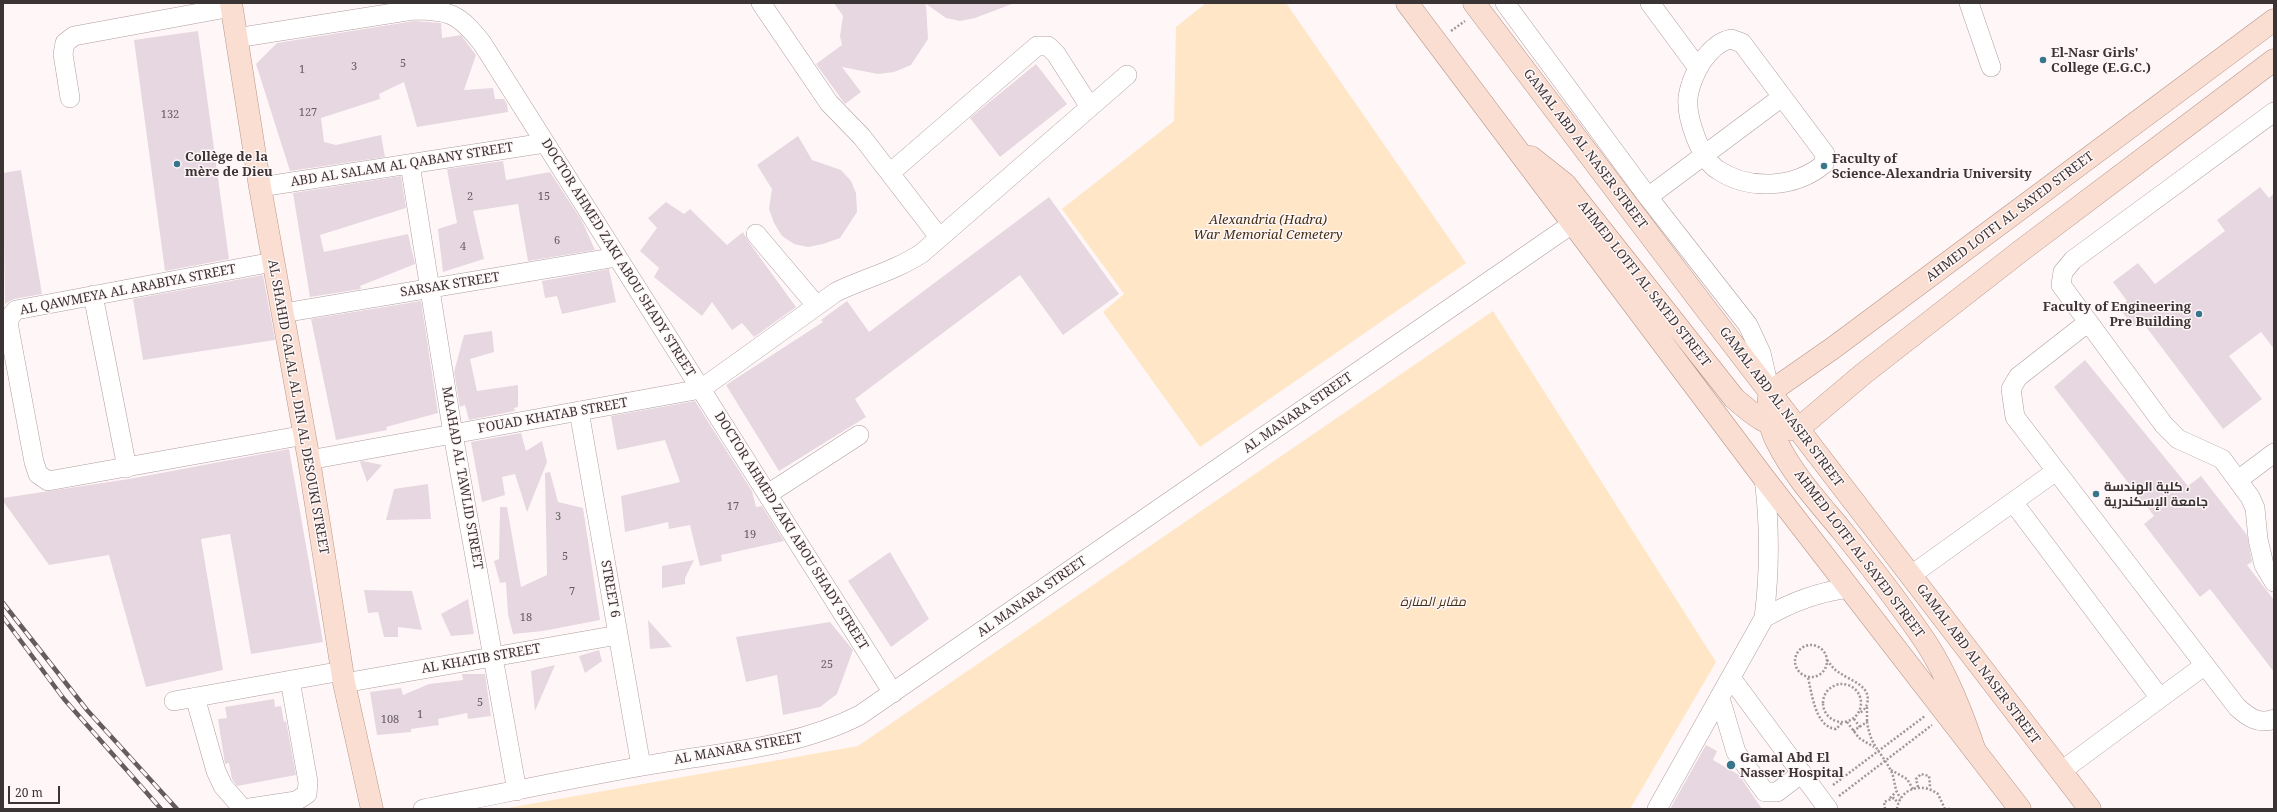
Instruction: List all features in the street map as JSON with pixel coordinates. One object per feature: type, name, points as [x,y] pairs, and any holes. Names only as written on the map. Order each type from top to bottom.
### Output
[{"type":"main road","points":[[1407,3],[1764,478],[2020,809]]},
{"type":"main road","name":"AL SHAHID GALAL AL DIN AL DESOUKI STREET","points":[[231,5],[260,187],[305,435],[343,677],[372,809]]},
{"type":"main road","name":"GAMAL ABD AL NASER STREET","points":[[1477,6],[1910,576],[2090,809]]},
{"type":"main road","name":"AHMED LOTFI AL SAYED STREET","points":[[1974,751],[1957,700],[1926,643],[1867,562],[1810,491],[1781,449],[1770,424],[1768,402],[1770,392],[1833,348],[2274,20]]},
{"type":"main road","points":[[1798,429],[1863,374],[2016,255],[2274,60]]},
{"type":"main road","name":"AHMED LOTFI AL SAYED STREET","points":[[1515,147],[1537,161],[1565,184],[1719,381],[1752,414],[1770,424],[1786,429],[1798,429]]},
{"type":"street","points":[[761,3],[829,104],[862,137],[939,237]]},
{"type":"street","points":[[1505,3],[1648,197],[1748,326],[1761,353],[1770,392]]},
{"type":"street","points":[[1650,3],[1698,68]]},
{"type":"street","points":[[1969,3],[1991,67]]},
{"type":"street","points":[[70,98],[63,54],[65,43],[74,36],[231,5]]},
{"type":"street","name":"DOCTOR AHMED ZAKI ABOU SHADY STREET","points":[[236,38],[444,6],[465,21],[545,143],[893,693]]},
{"type":"street","points":[[1725,40],[1737,40],[1825,154],[1824,164],[1816,170],[1792,181],[1766,184],[1741,181],[1717,170],[1704,155],[1689,120],[1688,97],[1694,74],[1698,68],[1706,54],[1725,40]]},
{"type":"street","points":[[890,173],[1037,46],[1048,46],[1056,54],[1090,107]]},
{"type":"street","points":[[701,389],[836,292],[859,281],[902,266],[939,237],[1127,75]]},
{"type":"street","points":[[1648,197],[1782,97]]},
{"type":"street","points":[[2274,112],[2073,260],[2063,272],[2061,285],[2164,426],[2178,439],[2222,459],[2238,480],[2250,497],[2255,508],[2264,566],[2274,582]]},
{"type":"street","name":"ABD AL SALAM AL QABANY STREET","points":[[260,187],[545,143]]},
{"type":"street","name":"MAAHAD AL TAWLID STREET","points":[[410,164],[453,434],[517,791]]},
{"type":"street","name":"AL MANARA STREET","points":[[423,809],[641,766],[808,737],[849,721],[893,693],[1572,224]]},
{"type":"street","points":[[756,234],[816,305]]},
{"type":"street","name":"SARSAK STREET","points":[[283,313],[617,257]]},
{"type":"street","name":"AL QAWMEYA AL ARABIYA STREET","points":[[273,262],[16,310],[9,318],[9,328],[34,462],[38,474],[48,481],[305,435]]},
{"type":"street","points":[[93,295],[127,468]]},
{"type":"street","points":[[2087,322],[2018,377],[2011,389],[2015,417],[2237,707],[2250,719],[2267,722],[2274,719]]},
{"type":"street","name":"FOUAD KHATAB STREET","points":[[309,460],[701,389]]},
{"type":"street","name":"STREET 6","points":[[579,411],[641,766]]},
{"type":"street","points":[[768,494],[859,435]]},
{"type":"street","points":[[2238,480],[2274,453]]},
{"type":"street","points":[[1910,576],[2056,471]]},
{"type":"street","points":[[1657,809],[1764,618],[1770,548],[1764,478]]},
{"type":"street","points":[[2013,502],[2160,698]]},
{"type":"street","points":[[1764,618],[1785,606],[1814,595],[1849,588]]},
{"type":"street","name":"AL KHATIB STREET","points":[[174,701],[290,680],[343,677],[494,657],[618,635]]},
{"type":"street","points":[[2060,772],[2205,665]]},
{"type":"street","points":[[1731,678],[1824,804]]},
{"type":"street","points":[[195,697],[216,771],[223,786],[243,809],[296,801],[307,803],[306,794],[308,782],[290,680]]},
{"type":"street","points":[[1720,698],[1736,752],[1765,792],[1777,792],[1802,773]]},
{"type":"path","points":[[1437,43],[1477,6]]},
{"type":"path","points":[[1827,659],[1825,670],[1820,675],[1808,678],[1802,675],[1795,665],[1797,653],[1801,648],[1813,645],[1819,647],[1824,652],[1827,659],[1840,674],[1860,685],[1868,697],[1867,722],[1874,747],[1891,770],[1909,781],[1913,788]]},
{"type":"path","points":[[1808,678],[1816,708],[1824,723],[1836,729],[1843,722]]},
{"type":"path","points":[[1858,714],[1861,700],[1855,688],[1843,683],[1830,687],[1823,698],[1824,712],[1834,721],[1848,722],[1854,718],[1867,706]]},
{"type":"path","points":[[1824,804],[1877,752],[1943,709]]},
{"type":"path","points":[[1824,804],[1884,762],[1943,709]]},
{"type":"path","points":[[1854,718],[1860,727]]},
{"type":"path","points":[[1848,722],[1853,732],[1874,747]]},
{"type":"path","points":[[1853,732],[1867,722]]},
{"type":"path","points":[[1891,770],[1896,792],[1901,798]]},
{"type":"path","points":[[1909,781],[1916,779],[1921,774],[1929,776],[1930,785],[1927,788]]},
{"type":"path","points":[[1916,779],[1918,788]]},
{"type":"path","points":[[1897,809],[1901,798],[1913,788],[1927,788],[1938,794],[1946,809],[1951,809]]},
{"type":"path","points":[[1884,809],[1884,802],[1896,792]]},
{"type":"path","points":[[1890,798],[1894,798],[1899,803]]},
{"type":"green space","name":"Alexandria (Hadra) War Memorial Cemetery","points":[[1206,3],[1286,3],[1466,263],[1200,447],[1103,312],[1124,294],[1062,209],[1174,121],[1176,27]]},
{"type":"green space","name":"مقابر المنارة","points":[[1493,311],[1716,662],[1630,809],[502,809],[858,746]]},
{"type":"building","points":[[834,3],[1012,4],[975,18],[960,21],[946,18],[926,4],[928,39],[911,65],[894,72],[878,74],[842,67],[861,92],[845,104],[816,64],[842,45],[840,36],[843,16]]},
{"type":"building","points":[[414,21],[441,23],[442,38],[461,35],[476,55],[464,90],[493,88],[495,99],[504,99],[507,104],[508,112],[417,127],[404,82],[379,94],[380,99],[321,118],[324,142],[336,145],[381,135],[385,157],[290,171],[256,64],[277,43]]},
{"type":"building","points":[[198,31],[229,259],[165,271],[134,40]]},
{"type":"building","points":[[1036,64],[1067,104],[1000,157],[970,118]]},
{"type":"building","points":[[798,136],[812,160],[841,170],[851,181],[856,193],[857,212],[840,238],[808,247],[794,244],[782,236],[774,223],[769,209],[772,189],[757,165]]},
{"type":"building","points":[[503,161],[506,180],[550,172],[582,221],[595,250],[528,261],[518,204],[473,211],[484,259],[443,272],[438,229],[457,223],[447,169]]},
{"type":"building","points":[[21,170],[42,294],[14,299],[5,304],[3,173]]},
{"type":"building","points":[[401,176],[406,208],[320,235],[324,252],[408,234],[415,264],[360,286],[361,289],[310,297],[293,193]]},
{"type":"building","name":"Faculty of Engineering Pre Building","points":[[2260,187],[2269,198],[2274,193],[2274,349],[2261,332],[2229,356],[2262,399],[2223,429],[2141,320],[2133,326],[2119,308],[2127,301],[2113,282],[2138,263],[2155,284],[2225,231],[2217,220]]},
{"type":"building","points":[[1049,197],[1119,294],[1063,335],[1020,275],[855,399],[866,417],[779,471],[726,385],[823,322],[821,320],[847,301],[869,332]]},
{"type":"building","points":[[666,202],[684,214],[690,209],[727,245],[743,232],[796,307],[754,337],[742,323],[732,330],[712,302],[702,316],[654,277],[659,268],[640,251],[657,228],[648,218]]},
{"type":"building","points":[[609,269],[616,302],[562,314],[557,296],[545,298],[542,281]]},
{"type":"building","points":[[263,275],[275,340],[143,360],[133,299]]},
{"type":"building","points":[[421,301],[438,413],[386,427],[387,430],[336,440],[311,319]]},
{"type":"building","points":[[492,331],[494,352],[470,359],[477,391],[518,385],[518,407],[514,408],[515,411],[469,420],[465,405],[460,407],[454,372],[464,335]]},
{"type":"building","points":[[2085,360],[2188,486],[2201,476],[2247,535],[2252,562],[2247,565],[2274,600],[2274,672],[2210,589],[2200,597],[2144,524],[2154,516],[2054,387]]},
{"type":"building","points":[[695,401],[752,491],[756,507],[762,506],[784,541],[721,555],[722,561],[700,566],[690,525],[669,529],[668,522],[625,532],[621,496],[680,482],[665,440],[617,450],[611,416]]},
{"type":"building","points":[[521,433],[526,451],[542,441],[547,462],[527,512],[515,474],[502,477],[505,495],[482,502],[471,442]]},
{"type":"building","points":[[289,449],[323,642],[251,654],[230,534],[201,539],[223,670],[146,687],[109,555],[49,565],[3,501],[3,498],[129,479]]},
{"type":"building","points":[[363,461],[382,465],[367,482],[360,462]]},
{"type":"building","points":[[550,472],[558,502],[583,508],[600,620],[543,631],[513,634],[508,615],[506,582],[500,583],[494,561],[499,559],[500,507],[507,507],[521,587],[547,575],[545,473]]},
{"type":"building","points":[[428,484],[431,519],[386,520],[394,489]]},
{"type":"building","points":[[890,552],[929,619],[891,647],[848,581]]},
{"type":"building","points":[[694,560],[685,578],[685,584],[662,588],[662,566]]},
{"type":"building","points":[[364,590],[412,591],[422,630],[398,627],[398,637],[384,637],[378,612],[368,613]]},
{"type":"building","points":[[468,599],[474,634],[451,636],[441,614]]},
{"type":"building","points":[[648,620],[672,647],[650,649]]},
{"type":"building","points":[[830,622],[853,650],[837,694],[820,707],[783,715],[777,675],[746,682],[736,637]]},
{"type":"building","points":[[599,650],[602,661],[585,673],[579,656]]},
{"type":"building","points":[[555,665],[535,711],[531,671]]},
{"type":"building","points":[[462,674],[485,674],[491,716],[468,719],[467,713],[438,719],[439,725],[411,729],[411,732],[377,735],[370,692],[401,688],[403,695],[429,684],[463,680]]},
{"type":"building","points":[[274,699],[275,707],[281,706],[284,722],[286,721],[296,775],[237,786],[232,779],[229,763],[225,764],[218,719],[227,718],[225,707]]},
{"type":"building","points":[[1706,745],[1717,751],[1713,760],[1739,775],[1762,809],[1670,809]]},
{"type":"railway","points":[[3,603],[87,710],[177,809]]},
{"type":"railway","points":[[3,617],[64,699],[161,809]]},
{"type":"place","name":"El-Nasr Girls' College (E.G.C.)","points":[[2043,60]]},
{"type":"place","name":"Collège de la mère de Dieu","points":[[177,164]]},
{"type":"place","name":"Faculty of Science-Alexandria University","points":[[1824,166]]},
{"type":"place","name":"Faculty of Engineering Pre Building","points":[[2199,314]]},
{"type":"place","name":"كلية الهندسة ، جامعة الإسكندرية","points":[[2096,494]]},
{"type":"place","name":"Gamal Abd El Nasser Hospital","points":[[1731,765]]}]
